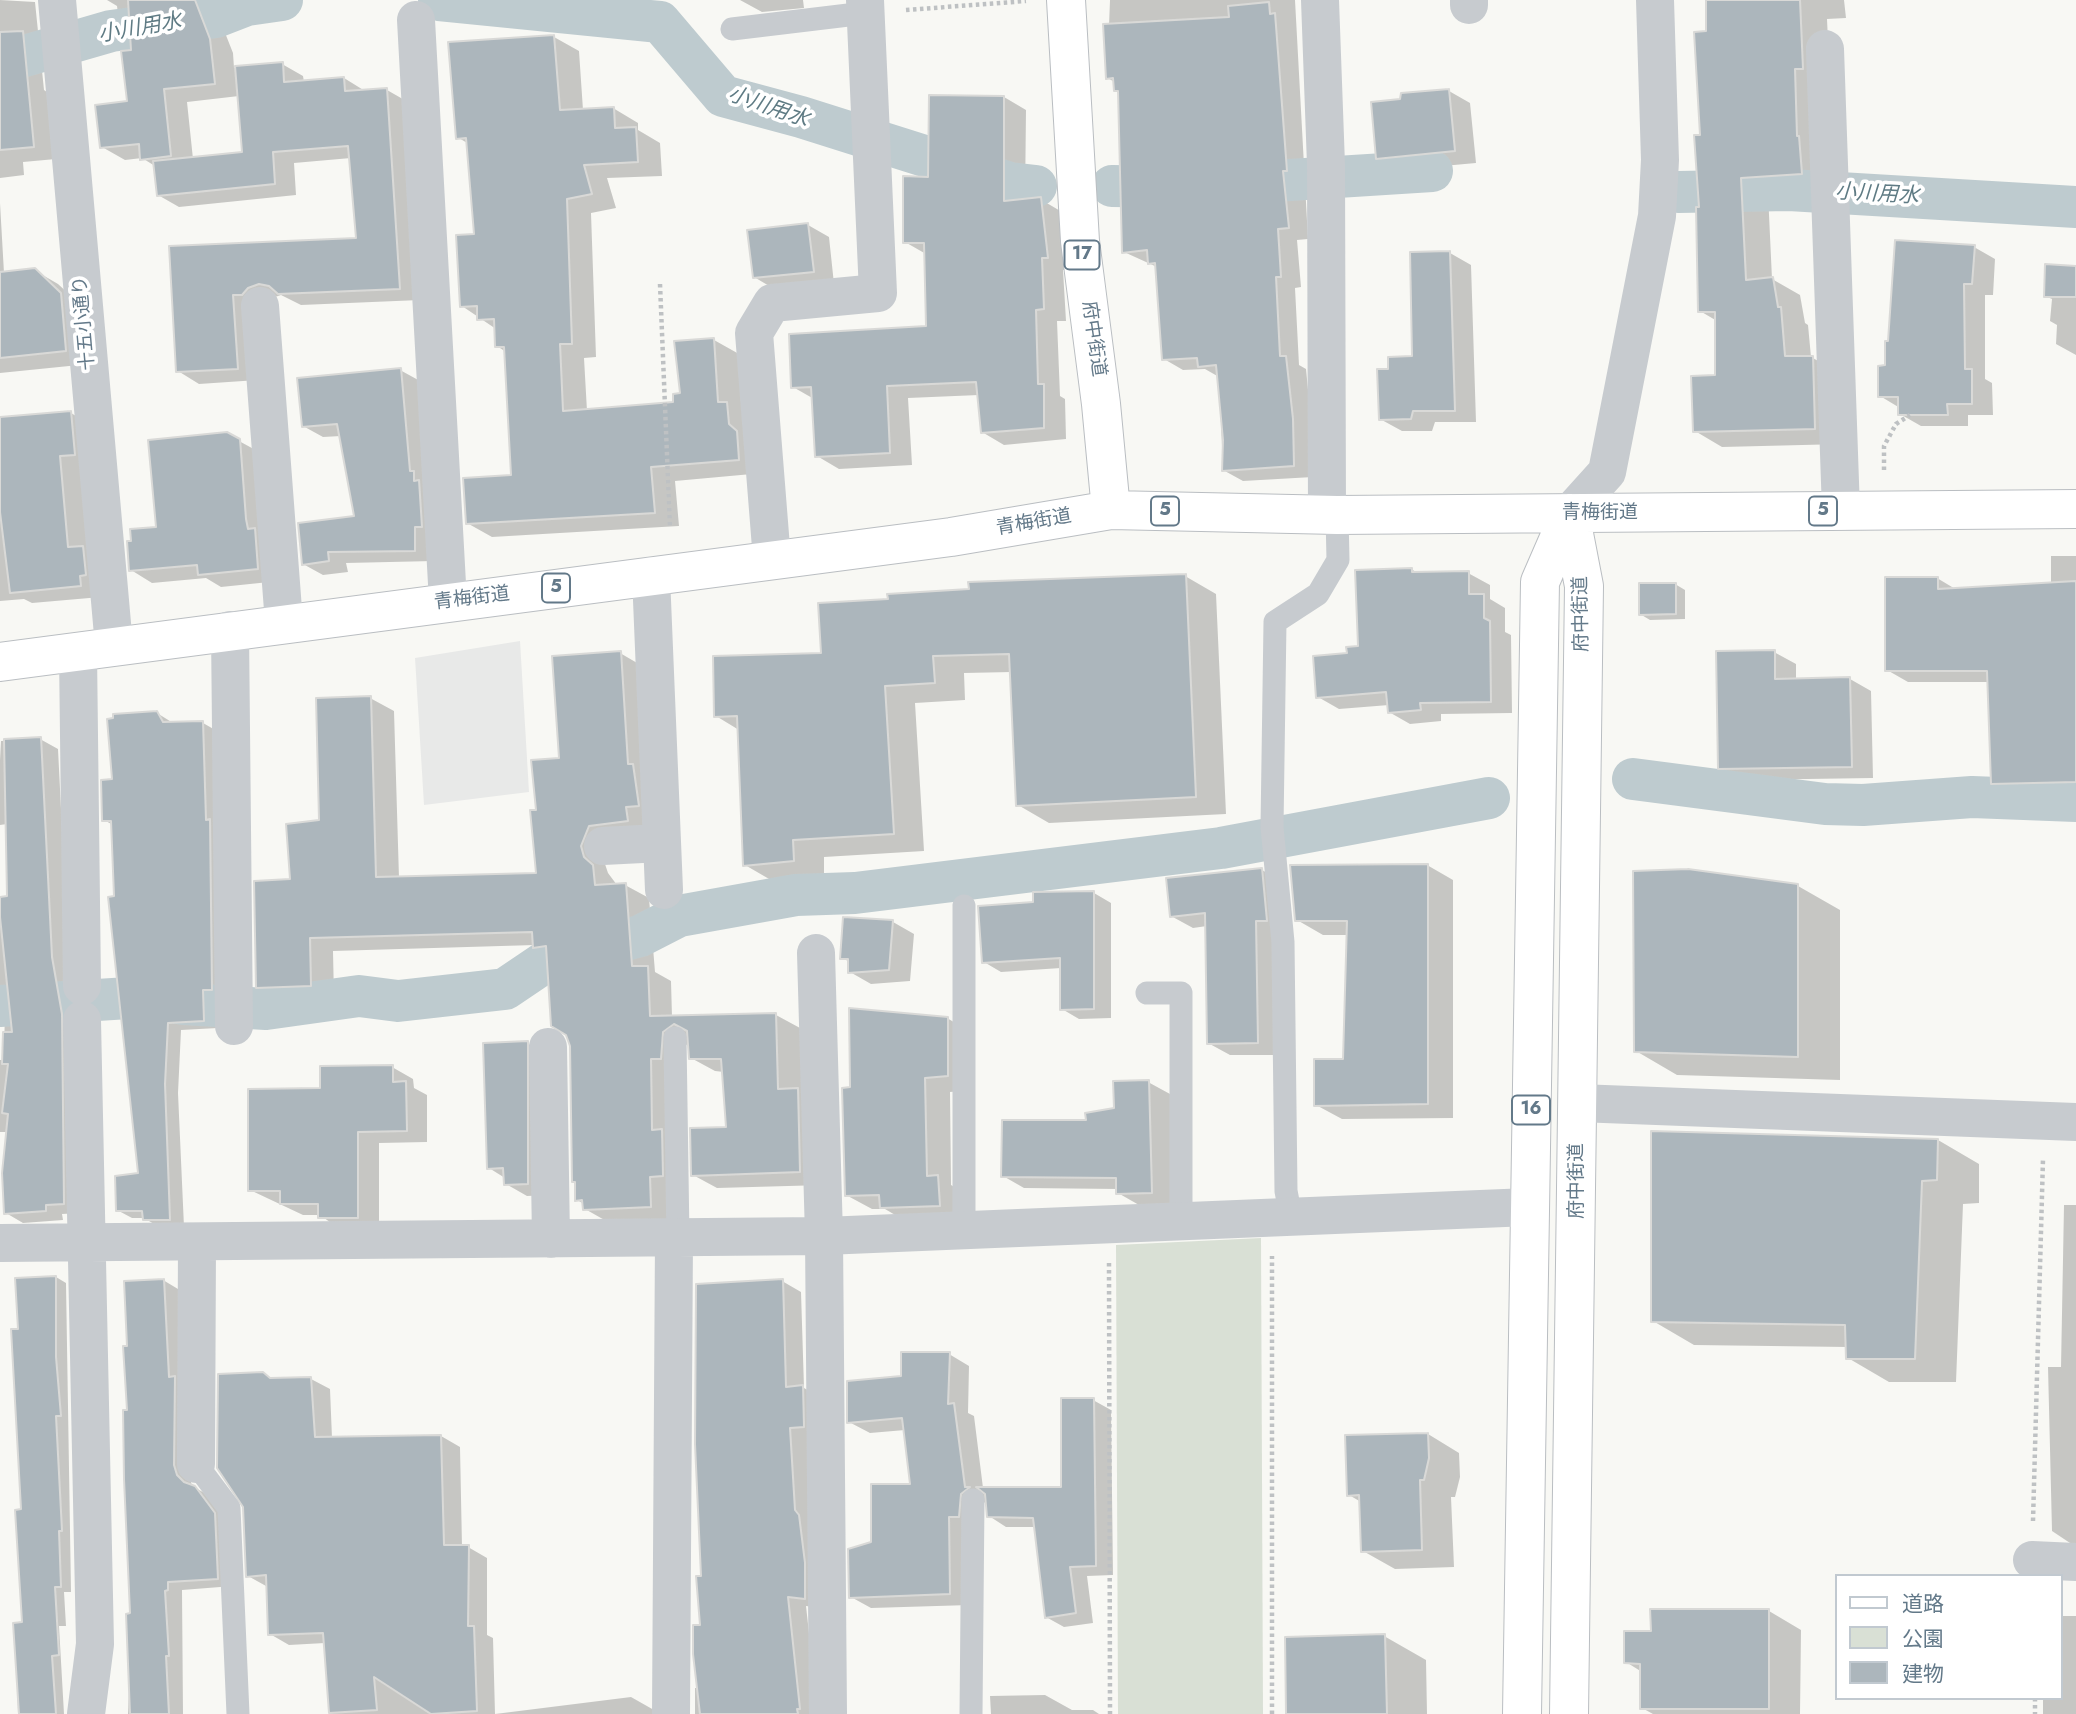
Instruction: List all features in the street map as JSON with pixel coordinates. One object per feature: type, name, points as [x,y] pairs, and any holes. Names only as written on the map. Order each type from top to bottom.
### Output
[{"type":"main road","name":"府中街道","points":[[1066,0],[1080,242],[1101,404],[1111,510]]},
{"type":"main road","name":"青梅街道","points":[[0,662],[951,537],[1111,510],[1332,514],[2076,509]]},
{"type":"main road","name":"府中街道","points":[[1569,1714],[1584,586],[1570,513]]},
{"type":"main road","name":"府中街道","points":[[1522,1714],[1540,582],[1570,513]]},
{"type":"street","points":[[1320,0],[1332,514]]},
{"type":"street","points":[[1570,513],[1607,472],[1657,216],[1660,160],[1655,0]]},
{"type":"street","points":[[772,560],[754,333],[772,303],[878,293],[865,7]]},
{"type":"street","points":[[416,20],[448,602]]},
{"type":"street","name":"十五小通り","points":[[59,33],[96,649],[82,1003],[95,1644],[86,1714]]},
{"type":"street","points":[[1825,49],[1842,511]]},
{"type":"street","points":[[260,306],[284,623]]},
{"type":"street","points":[[651,576],[664,890]]},
{"type":"street","points":[[230,630],[234,1009]]},
{"type":"street","points":[[603,846],[662,843]]},
{"type":"street","points":[[816,953],[824,1236],[828,1714]]},
{"type":"street","points":[[548,1047],[551,1239]]},
{"type":"street","points":[[1578,1102],[2060,1121]]},
{"type":"street","points":[[0,1244],[824,1236],[1529,1207]]},
{"type":"street","points":[[671,1714],[676,1238]]},
{"type":"street","points":[[196,1464],[197,1243]]},
{"type":"street","points":[[2032,1560],[2076,1562]]},
{"type":"lane","points":[[732,29],[865,7]]},
{"type":"lane","points":[[1282,1217],[1286,1191],[1283,942],[1272,827],[1275,622],[1318,594],[1338,560],[1332,514]]},
{"type":"lane","points":[[964,906],[964,1230]]},
{"type":"lane","points":[[1147,993],[1181,993],[1181,1221]]},
{"type":"lane","points":[[675,1038],[676,1238]]},
{"type":"lane","points":[[196,1464],[229,1508],[238,1714]]},
{"type":"lane","points":[[971,1714],[973,1500]]},
{"type":"path","points":[[865,7],[1027,1]]},
{"type":"path","points":[[660,284],[670,528]]},
{"type":"path","points":[[1884,471],[1884,446],[1896,424],[1910,415]]},
{"type":"path","points":[[2032,1560],[2060,1121]]},
{"type":"path","points":[[1272,1714],[1282,1217]]},
{"type":"path","points":[[1109,1224],[1110,1714]]},
{"type":"shaded area","points":[[520,641],[529,792],[424,805],[415,658]]},
{"type":"green space","points":[[1261,1238],[1263,1714],[1118,1714],[1116,1245]]},
{"type":"building","points":[[128,0],[195,0],[210,39],[215,84],[164,89],[171,156],[140,160],[139,144],[100,148],[95,105],[127,101],[121,51],[131,50]]},
{"type":"building","points":[[1706,0],[1800,0],[1803,69],[1795,69],[1797,136],[1802,174],[1741,178],[1746,280],[1773,277],[1778,307],[1781,307],[1785,356],[1813,356],[1815,429],[1693,432],[1691,376],[1715,375],[1715,312],[1698,312],[1696,207],[1699,207],[1694,135],[1700,135],[1694,32],[1706,31]]},
{"type":"building","points":[[1269,2],[1270,14],[1275,13],[1287,171],[1283,171],[1289,228],[1278,229],[1281,277],[1276,277],[1280,356],[1286,356],[1293,419],[1294,466],[1222,471],[1223,440],[1216,365],[1198,367],[1197,358],[1162,360],[1155,263],[1148,264],[1147,250],[1122,253],[1118,91],[1114,91],[1113,78],[1106,79],[1103,24],[1229,17],[1228,6]]},
{"type":"building","points":[[23,31],[34,147],[0,150],[0,32]]},
{"type":"building","points":[[554,35],[560,110],[614,107],[615,128],[636,127],[638,162],[584,165],[592,194],[567,199],[572,344],[560,344],[563,411],[673,402],[673,394],[680,393],[674,341],[714,338],[718,402],[727,402],[729,424],[737,431],[739,460],[651,467],[655,513],[466,524],[463,478],[511,475],[504,347],[495,347],[494,319],[477,320],[477,306],[460,307],[456,235],[474,234],[466,138],[456,139],[448,42]]},
{"type":"building","points":[[283,62],[284,82],[344,77],[345,91],[387,88],[400,289],[278,294],[269,286],[259,284],[248,288],[242,295],[233,295],[238,369],[176,372],[169,246],[356,238],[348,146],[273,152],[275,184],[157,196],[153,161],[242,152],[235,66]]},
{"type":"building","points":[[1449,89],[1455,151],[1376,159],[1371,102],[1400,99],[1401,93]]},
{"type":"building","points":[[929,95],[1004,96],[1004,201],[1041,197],[1048,258],[1042,258],[1044,309],[1036,310],[1038,384],[1044,384],[1044,428],[981,433],[976,382],[887,386],[890,453],[815,457],[811,387],[791,388],[789,334],[926,326],[924,243],[903,243],[903,176],[928,177]]},
{"type":"building","points":[[808,223],[814,272],[753,278],[747,230]]},
{"type":"building","points":[[1895,240],[1975,245],[1972,284],[1964,284],[1965,369],[1972,369],[1972,404],[1947,404],[1948,415],[1898,415],[1898,397],[1878,397],[1878,366],[1885,365],[1885,341],[1888,341]]},
{"type":"building","points":[[1450,251],[1455,411],[1413,411],[1411,419],[1379,420],[1377,369],[1388,369],[1388,357],[1412,356],[1410,252]]},
{"type":"building","points":[[2045,264],[2076,266],[2076,297],[2044,297]]},
{"type":"building","points":[[35,268],[61,293],[66,351],[0,358],[0,272]]},
{"type":"building","points":[[401,368],[410,471],[414,471],[414,481],[419,480],[422,527],[415,527],[415,551],[328,552],[329,561],[302,565],[298,523],[354,516],[337,424],[302,427],[297,378]]},
{"type":"building","points":[[71,411],[75,455],[60,456],[68,547],[83,546],[86,575],[80,576],[81,586],[10,593],[0,512],[0,417]]},
{"type":"building","points":[[227,432],[240,439],[246,519],[248,529],[255,528],[258,569],[198,575],[197,565],[129,571],[127,541],[131,541],[130,529],[156,527],[148,440]]},
{"type":"building","points":[[1412,568],[1412,572],[1469,571],[1469,594],[1484,594],[1484,618],[1490,621],[1491,702],[1420,703],[1421,710],[1388,713],[1386,692],[1316,698],[1313,656],[1347,653],[1346,647],[1358,646],[1355,570]]},
{"type":"building","points":[[1186,574],[1196,797],[1016,806],[1009,654],[933,656],[935,683],[885,686],[894,834],[793,840],[794,861],[743,866],[737,716],[714,717],[713,656],[821,653],[818,603],[888,599],[887,594],[969,589],[968,582]]},
{"type":"building","points":[[1885,577],[1938,577],[1938,589],[2076,581],[2076,782],[1991,784],[1987,671],[1885,671]]},
{"type":"building","points":[[1639,583],[1676,583],[1676,614],[1639,615]]},
{"type":"building","points":[[1775,650],[1775,679],[1850,677],[1852,767],[1718,769],[1716,651]]},
{"type":"building","points":[[621,651],[628,764],[633,764],[639,806],[626,807],[628,821],[589,826],[581,846],[584,857],[593,865],[595,885],[626,883],[632,966],[648,966],[650,1016],[776,1013],[778,1089],[798,1088],[800,1172],[691,1176],[690,1128],[726,1127],[721,1059],[689,1059],[687,1031],[674,1024],[663,1032],[661,1059],[651,1059],[652,1130],[662,1129],[663,1176],[650,1177],[651,1207],[583,1210],[582,1200],[575,1201],[575,1182],[572,1182],[570,1046],[566,1035],[551,1026],[546,946],[533,948],[532,932],[310,938],[311,986],[256,988],[254,881],[290,879],[286,824],[319,820],[316,698],[371,696],[376,877],[536,873],[530,810],[536,810],[531,760],[559,758],[552,656]]},
{"type":"building","points":[[157,711],[163,722],[203,721],[206,820],[210,819],[212,990],[203,990],[204,1021],[168,1023],[165,1084],[170,1220],[143,1220],[142,1211],[116,1211],[115,1176],[138,1173],[108,897],[114,896],[111,821],[102,821],[101,780],[112,779],[107,719],[113,718],[113,714]]},
{"type":"building","points":[[41,737],[52,957],[62,1014],[64,1204],[46,1205],[46,1211],[4,1214],[2,1173],[8,1114],[2,1113],[8,1064],[2,1064],[3,1032],[12,1032],[0,917],[0,897],[7,896],[4,739]]},
{"type":"building","points":[[1428,864],[1428,1104],[1314,1106],[1314,1059],[1343,1059],[1347,921],[1295,921],[1290,865]]},
{"type":"building","points":[[1262,868],[1267,921],[1256,921],[1258,1043],[1207,1044],[1205,913],[1170,917],[1166,878]]},
{"type":"building","points":[[1688,869],[1798,884],[1798,1057],[1634,1052],[1633,871]]},
{"type":"building","points":[[1094,891],[1094,1009],[1060,1010],[1060,958],[982,963],[978,906],[1033,902],[1033,892]]},
{"type":"building","points":[[843,917],[893,920],[889,970],[848,973],[848,959],[840,959]]},
{"type":"building","points":[[849,1008],[948,1017],[948,1076],[925,1078],[927,1176],[938,1175],[940,1206],[880,1208],[879,1195],[845,1196],[842,1088],[850,1087]]},
{"type":"building","points":[[528,1041],[528,1184],[504,1185],[503,1168],[487,1169],[483,1043]]},
{"type":"building","points":[[393,1065],[393,1082],[406,1081],[407,1131],[358,1132],[358,1218],[318,1218],[318,1204],[280,1204],[280,1191],[248,1191],[248,1089],[320,1088],[320,1066]]},
{"type":"building","points":[[1149,1080],[1152,1193],[1116,1194],[1116,1178],[1001,1177],[1002,1120],[1086,1120],[1085,1113],[1114,1108],[1113,1081]]},
{"type":"building","points":[[1651,1131],[1938,1139],[1937,1180],[1922,1181],[1915,1359],[1846,1359],[1845,1325],[1651,1322]]},
{"type":"building","points":[[56,1276],[56,1357],[61,1416],[56,1416],[62,1531],[59,1531],[61,1587],[55,1587],[59,1655],[52,1656],[56,1714],[19,1714],[13,1623],[22,1622],[15,1510],[21,1509],[11,1329],[18,1329],[15,1278]]},
{"type":"building","points":[[164,1279],[169,1377],[175,1376],[174,1465],[177,1475],[184,1482],[195,1486],[215,1513],[218,1579],[168,1582],[168,1590],[165,1591],[169,1714],[130,1714],[126,1614],[130,1613],[123,1410],[127,1410],[123,1346],[127,1346],[124,1281]]},
{"type":"building","points":[[783,1279],[786,1387],[803,1385],[804,1427],[790,1428],[795,1510],[799,1515],[805,1563],[805,1599],[788,1597],[800,1709],[797,1709],[798,1714],[700,1714],[693,1654],[693,1625],[700,1625],[696,1576],[701,1576],[695,1444],[696,1284]]},
{"type":"building","points":[[901,1352],[950,1352],[948,1404],[954,1403],[965,1487],[970,1487],[961,1494],[959,1517],[949,1517],[950,1594],[849,1598],[848,1549],[871,1542],[871,1484],[910,1484],[902,1418],[847,1423],[847,1381],[901,1376]]},
{"type":"building","points":[[263,1372],[270,1378],[311,1377],[315,1437],[441,1435],[444,1545],[469,1545],[468,1626],[474,1626],[477,1711],[431,1714],[374,1677],[377,1710],[329,1713],[323,1633],[268,1635],[266,1575],[246,1577],[243,1507],[217,1468],[218,1374]]},
{"type":"building","points":[[1061,1398],[1094,1398],[1096,1566],[1070,1567],[1076,1613],[1045,1618],[1033,1518],[987,1517],[985,1494],[976,1487],[1061,1487]]},
{"type":"building","points":[[1428,1433],[1429,1458],[1424,1480],[1420,1480],[1422,1550],[1361,1552],[1359,1495],[1347,1496],[1345,1435]]},
{"type":"building","points":[[1650,1609],[1769,1609],[1769,1709],[1640,1709],[1640,1664],[1624,1663],[1624,1631],[1651,1631]]},
{"type":"building","points":[[1385,1634],[1387,1714],[1286,1714],[1285,1637]]},
{"type":"waterway","name":"小川用水","points":[[0,63],[111,31],[216,17],[247,5],[282,0]]},
{"type":"waterway","name":"小川用水","points":[[439,0],[660,22],[723,96],[801,117],[1010,183],[1036,186]]},
{"type":"waterway","name":"小川用水","points":[[1112,186],[1179,187],[1432,171]]},
{"type":"waterway","name":"小川用水","points":[[1678,192],[1789,190],[2076,207]]},
{"type":"waterway","points":[[1633,779],[1825,804],[1863,805],[1972,797],[2076,801]]},
{"type":"waterway","points":[[0,1006],[145,997],[184,1004],[266,1009],[359,996],[398,1001],[505,989],[545,962],[640,936],[679,916],[796,895],[855,893],[1221,848],[1489,798]]}]
